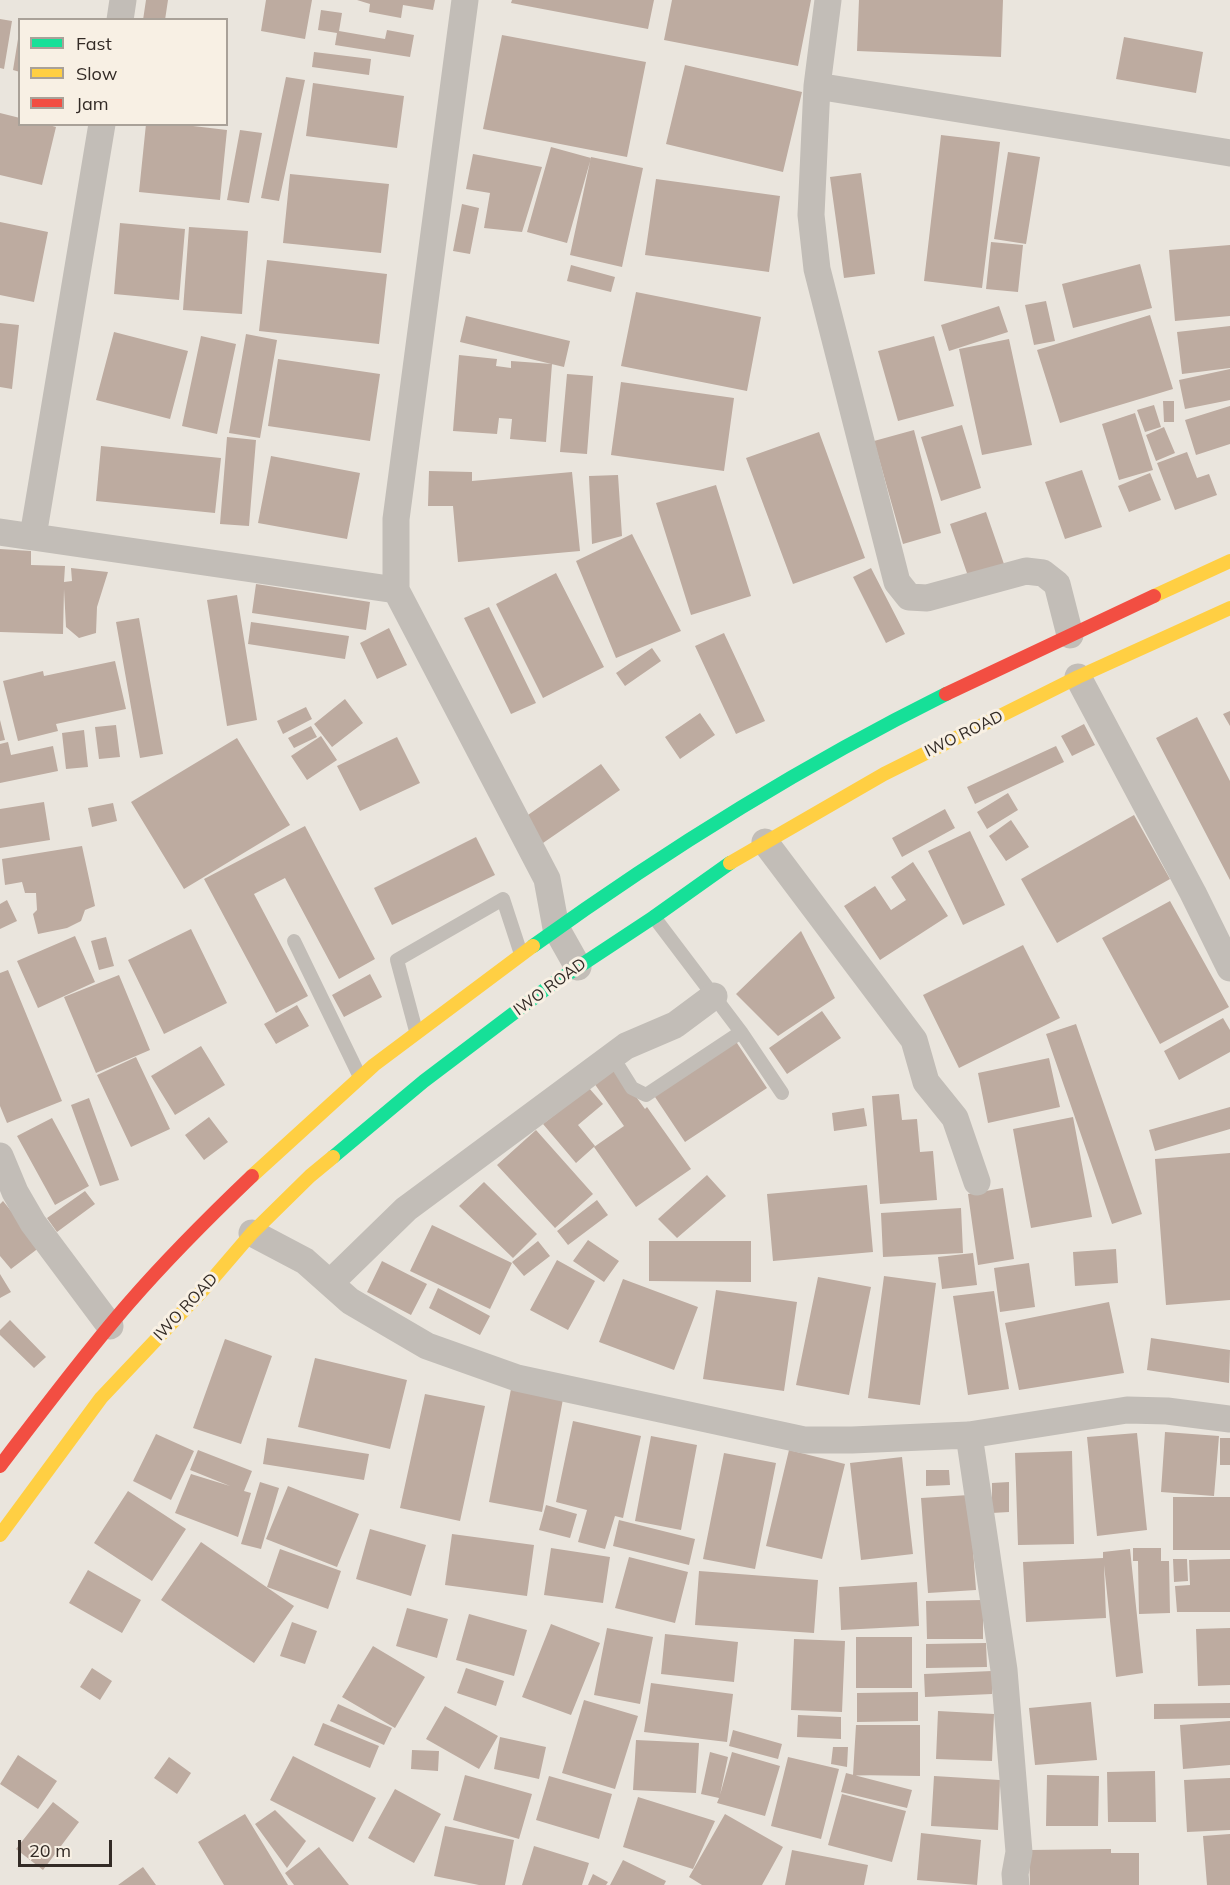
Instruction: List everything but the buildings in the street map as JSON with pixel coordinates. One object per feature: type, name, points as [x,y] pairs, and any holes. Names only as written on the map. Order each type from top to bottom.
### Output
[{"type":"main road","points":[[0,1466],[110,1326],[171,1257],[239,1190],[360,1077],[556,928],[650,864],[778,784],[900,717],[1230,561]]},
{"type":"main road","name":"IWO ROAD","points":[[0,1534],[101,1398],[203,1290],[252,1233],[310,1176],[424,1081],[578,967],[654,917],[725,866],[765,842],[884,774],[1078,677],[1230,609]]},
{"type":"street","points":[[120,18],[123,0]]},
{"type":"street","points":[[465,0],[396,519],[396,591],[547,879],[556,928],[578,967]]},
{"type":"street","points":[[828,0],[817,86],[811,216],[817,269],[897,582],[909,597],[927,598],[1026,571],[1043,573],[1058,584],[1070,635]]},
{"type":"street","points":[[817,86],[1230,153]]},
{"type":"street","points":[[33,536],[102,126]]},
{"type":"street","points":[[0,532],[396,591]]},
{"type":"street","points":[[1078,677],[1193,893],[1230,968]]},
{"type":"street","points":[[765,842],[914,1040],[926,1082],[955,1118],[977,1182]]},
{"type":"street","points":[[330,1283],[406,1209],[626,1046],[675,1025],[714,996]]},
{"type":"street","points":[[0,1156],[15,1192],[33,1223],[110,1326]]},
{"type":"street","points":[[252,1233],[305,1261],[350,1301],[427,1346],[517,1378],[804,1440],[969,1435],[1127,1410],[1167,1411],[1230,1419]]},
{"type":"street","points":[[969,1435],[1004,1670],[1019,1852],[1015,1874],[1016,1885]]},
{"type":"lane","points":[[417,1033],[397,960],[503,899],[521,954]]},
{"type":"lane","points":[[654,917],[741,1032],[782,1093]]},
{"type":"lane","points":[[294,941],[360,1077]]},
{"type":"lane","points":[[612,1056],[632,1088],[646,1095],[741,1032]]},
{"type":"traffic: fast","points":[[533,946],[633,877],[735,811],[839,750],[946,694]]},
{"type":"traffic: fast","points":[[333,1157],[424,1081],[551,985],[654,917],[730,863]]},
{"type":"traffic: slow","points":[[1154,596],[1230,561]]},
{"type":"traffic: slow","points":[[730,863],[884,774],[1078,677],[1230,608]]},
{"type":"traffic: slow","points":[[252,1176],[374,1065],[533,946]]},
{"type":"traffic: slow","points":[[0,1535],[101,1398],[203,1290],[252,1233],[310,1176],[333,1157]]},
{"type":"traffic: jam","points":[[946,694],[1154,596]]},
{"type":"traffic: jam","points":[[0,1466],[128,1304],[188,1238],[252,1176]]}]
